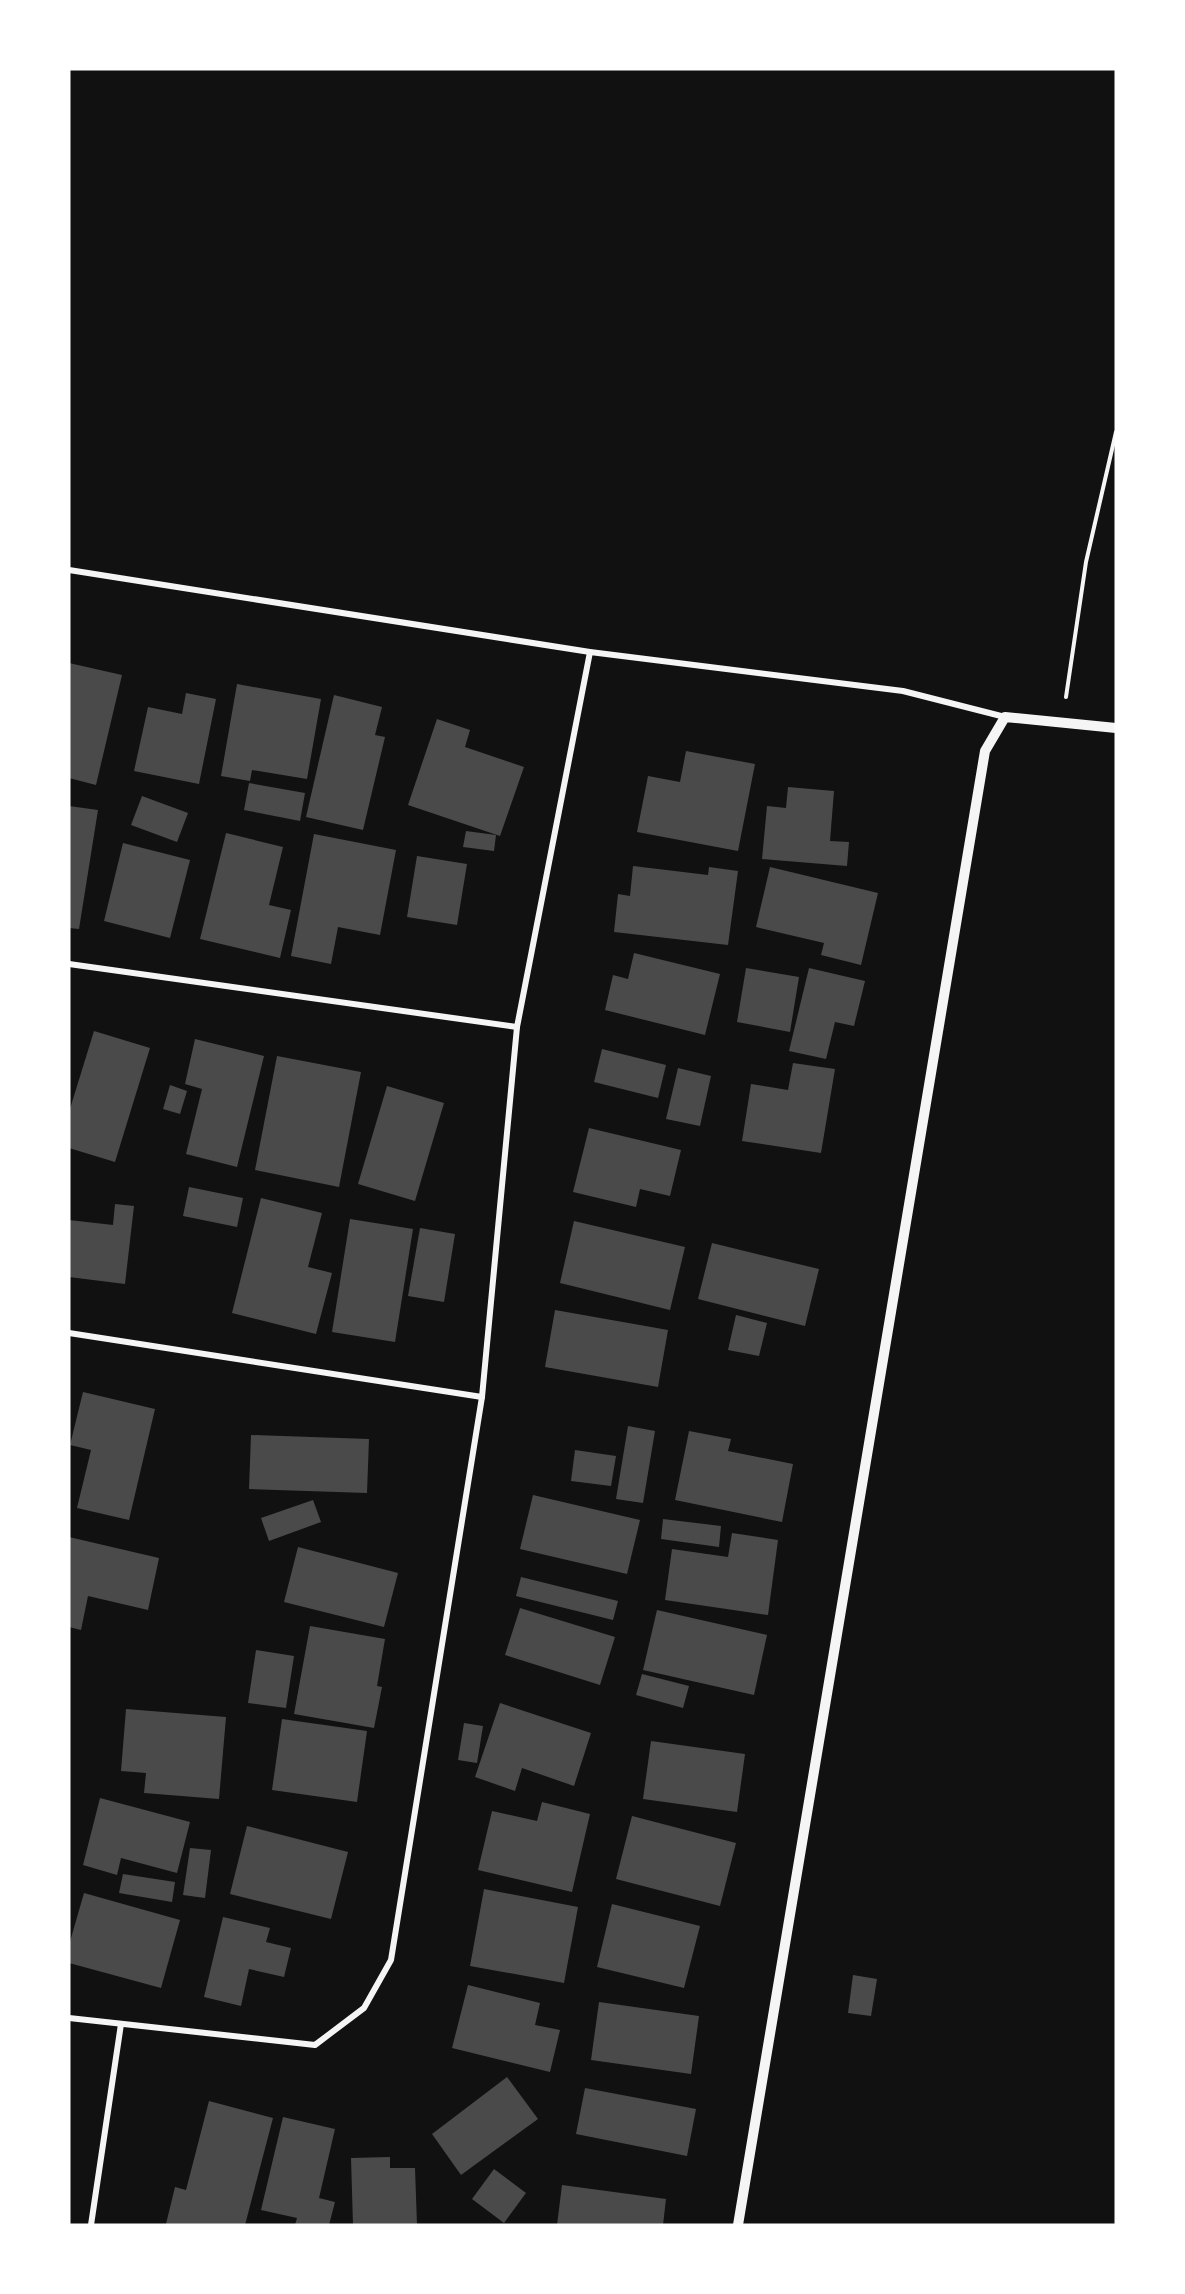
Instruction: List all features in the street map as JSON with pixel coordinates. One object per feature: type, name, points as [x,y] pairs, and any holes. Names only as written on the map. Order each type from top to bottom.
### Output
[{"type":"street","points":[[69,570],[590,652],[903,691],[1005,717],[1116,728]]},
{"type":"street","points":[[69,2018],[315,2044],[364,2008],[391,1960],[482,1397],[517,1027],[590,652]]},
{"type":"street","points":[[738,2225],[983,762],[985,751],[1005,717]]},
{"type":"street","points":[[69,964],[517,1027]]},
{"type":"street","points":[[69,1333],[482,1397]]},
{"type":"street","points":[[91,2225],[121,2024]]},
{"type":"path","points":[[1063,722],[1086,562],[1116,432]]},
{"type":"building","points":[[69,663],[122,675],[96,785],[69,778]]},
{"type":"building","points":[[237,684],[321,699],[307,779],[252,770],[250,781],[221,776]]},
{"type":"building","points":[[186,693],[216,699],[199,784],[134,771],[148,707],[182,714]]},
{"type":"building","points":[[334,695],[382,707],[375,735],[385,737],[363,830],[306,817]]},
{"type":"building","points":[[437,719],[470,730],[465,747],[524,767],[500,836],[408,805]]},
{"type":"building","points":[[686,751],[755,764],[738,851],[637,832],[648,776],[680,782]]},
{"type":"building","points":[[249,783],[305,793],[300,821],[244,810]]},
{"type":"building","points":[[788,787],[834,791],[830,841],[849,842],[847,866],[762,859],[767,806],[786,808]]},
{"type":"building","points":[[142,796],[188,813],[177,842],[131,825]]},
{"type":"building","points":[[69,806],[98,810],[79,929],[69,928]]},
{"type":"building","points":[[466,831],[496,835],[494,851],[463,847]]},
{"type":"building","points":[[226,833],[283,847],[269,905],[291,910],[280,958],[200,939]]},
{"type":"building","points":[[314,834],[396,850],[380,935],[338,927],[331,964],[291,956]]},
{"type":"building","points":[[123,843],[190,860],[170,938],[104,921]]},
{"type":"building","points":[[417,856],[467,864],[457,925],[407,917]]},
{"type":"building","points":[[633,866],[708,875],[709,867],[738,871],[728,945],[614,932],[618,894],[630,896]]},
{"type":"building","points":[[770,867],[878,893],[861,965],[821,955],[824,943],[756,927]]},
{"type":"building","points":[[634,953],[720,974],[705,1035],[605,1010],[613,975],[628,979]]},
{"type":"building","points":[[746,968],[799,977],[790,1032],[737,1022]]},
{"type":"building","points":[[809,968],[865,981],[854,1026],[835,1022],[826,1059],[789,1051]]},
{"type":"building","points":[[94,1031],[150,1048],[115,1162],[69,1148],[69,1112]]},
{"type":"building","points":[[195,1039],[264,1056],[237,1167],[186,1154],[202,1089],[185,1084]]},
{"type":"building","points":[[602,1049],[666,1065],[658,1098],[594,1082]]},
{"type":"building","points":[[277,1056],[361,1072],[339,1187],[255,1170]]},
{"type":"building","points":[[793,1063],[835,1069],[821,1153],[742,1141],[751,1084],[788,1090]]},
{"type":"building","points":[[678,1068],[711,1076],[700,1126],[666,1119]]},
{"type":"building","points":[[170,1085],[187,1091],[180,1114],[163,1109]]},
{"type":"building","points":[[387,1086],[444,1103],[415,1201],[358,1184]]},
{"type":"building","points":[[589,1128],[681,1150],[670,1196],[640,1189],[636,1207],[573,1192]]},
{"type":"building","points":[[189,1187],[243,1198],[237,1227],[183,1216]]},
{"type":"building","points":[[261,1198],[322,1213],[308,1267],[332,1273],[316,1334],[232,1313]]},
{"type":"building","points":[[115,1204],[134,1206],[125,1284],[69,1277],[69,1220],[113,1225]]},
{"type":"building","points":[[350,1219],[413,1229],[395,1342],[332,1332]]},
{"type":"building","points":[[574,1221],[685,1247],[670,1310],[560,1283]]},
{"type":"building","points":[[420,1228],[455,1234],[444,1302],[408,1296]]},
{"type":"building","points":[[712,1243],[819,1269],[805,1326],[698,1299]]},
{"type":"building","points":[[555,1310],[668,1330],[658,1387],[545,1367]]},
{"type":"building","points":[[736,1315],[767,1323],[759,1356],[728,1350]]},
{"type":"building","points":[[83,1392],[155,1409],[129,1520],[77,1508],[91,1450],[70,1445]]},
{"type":"building","points":[[628,1426],[655,1431],[643,1503],[616,1499]]},
{"type":"building","points":[[689,1431],[731,1439],[728,1451],[793,1464],[782,1522],[675,1500]]},
{"type":"building","points":[[251,1435],[369,1439],[367,1493],[249,1489]]},
{"type":"building","points":[[575,1450],[616,1456],[611,1486],[571,1481]]},
{"type":"building","points":[[533,1495],[640,1520],[627,1574],[520,1549]]},
{"type":"building","points":[[313,1500],[321,1522],[269,1541],[261,1518]]},
{"type":"building","points":[[663,1519],[721,1526],[719,1547],[661,1539]]},
{"type":"building","points":[[732,1533],[778,1540],[768,1615],[665,1600],[672,1549],[728,1557]]},
{"type":"building","points":[[69,1537],[159,1558],[148,1610],[88,1596],[81,1630],[69,1627]]},
{"type":"building","points":[[298,1547],[398,1573],[384,1627],[284,1602]]},
{"type":"building","points":[[521,1577],[618,1601],[613,1620],[516,1596]]},
{"type":"building","points":[[520,1608],[615,1637],[600,1685],[505,1655]]},
{"type":"building","points":[[657,1610],[767,1635],[754,1695],[643,1670]]},
{"type":"building","points":[[310,1626],[385,1639],[377,1686],[382,1687],[374,1728],[294,1714]]},
{"type":"building","points":[[256,1650],[294,1656],[286,1708],[248,1703]]},
{"type":"building","points":[[642,1674],[689,1686],[683,1708],[636,1695]]},
{"type":"building","points":[[500,1703],[591,1733],[574,1786],[522,1768],[515,1791],[475,1777]]},
{"type":"building","points":[[126,1709],[226,1717],[219,1799],[144,1793],[146,1773],[121,1771]]},
{"type":"building","points":[[282,1719],[367,1731],[357,1802],[272,1790]]},
{"type":"building","points":[[464,1723],[483,1726],[477,1763],[458,1760]]},
{"type":"building","points":[[651,1741],[745,1754],[737,1812],[643,1799]]},
{"type":"building","points":[[100,1798],[190,1822],[177,1873],[121,1858],[117,1875],[83,1865]]},
{"type":"building","points":[[542,1802],[590,1814],[572,1892],[478,1870],[492,1811],[537,1821]]},
{"type":"building","points":[[632,1816],[736,1843],[720,1906],[616,1879]]},
{"type":"building","points":[[247,1826],[348,1852],[331,1919],[230,1894]]},
{"type":"building","points":[[190,1848],[211,1850],[205,1898],[183,1895]]},
{"type":"building","points":[[123,1874],[175,1882],[172,1902],[119,1893]]},
{"type":"building","points":[[484,1889],[578,1907],[564,1983],[470,1966]]},
{"type":"building","points":[[84,1893],[180,1920],[161,1988],[69,1963],[69,1945]]},
{"type":"building","points":[[612,1904],[700,1926],[684,1988],[597,1967]]},
{"type":"building","points":[[223,1917],[270,1928],[266,1942],[291,1948],[284,1977],[249,1969],[241,2006],[204,1997]]},
{"type":"building","points":[[853,1975],[877,1979],[871,2016],[848,2013]]},
{"type":"building","points":[[468,1985],[540,2003],[535,2025],[560,2030],[550,2072],[452,2048]]},
{"type":"building","points":[[599,2002],[699,2016],[691,2074],[591,2060]]},
{"type":"building","points":[[507,2077],[538,2119],[461,2175],[432,2134]]},
{"type":"building","points":[[585,2088],[696,2109],[687,2156],[576,2134]]},
{"type":"building","points":[[209,2101],[273,2118],[245,2225],[166,2224],[175,2187],[186,2190]]},
{"type":"building","points":[[283,2117],[335,2129],[319,2198],[335,2202],[329,2225],[295,2225],[297,2218],[261,2210]]},
{"type":"building","points":[[390,2157],[390,2168],[415,2168],[417,2225],[353,2225],[351,2158]]},
{"type":"building","points":[[494,2169],[526,2193],[504,2223],[472,2199]]},
{"type":"building","points":[[562,2185],[666,2199],[663,2225],[557,2225]]}]
